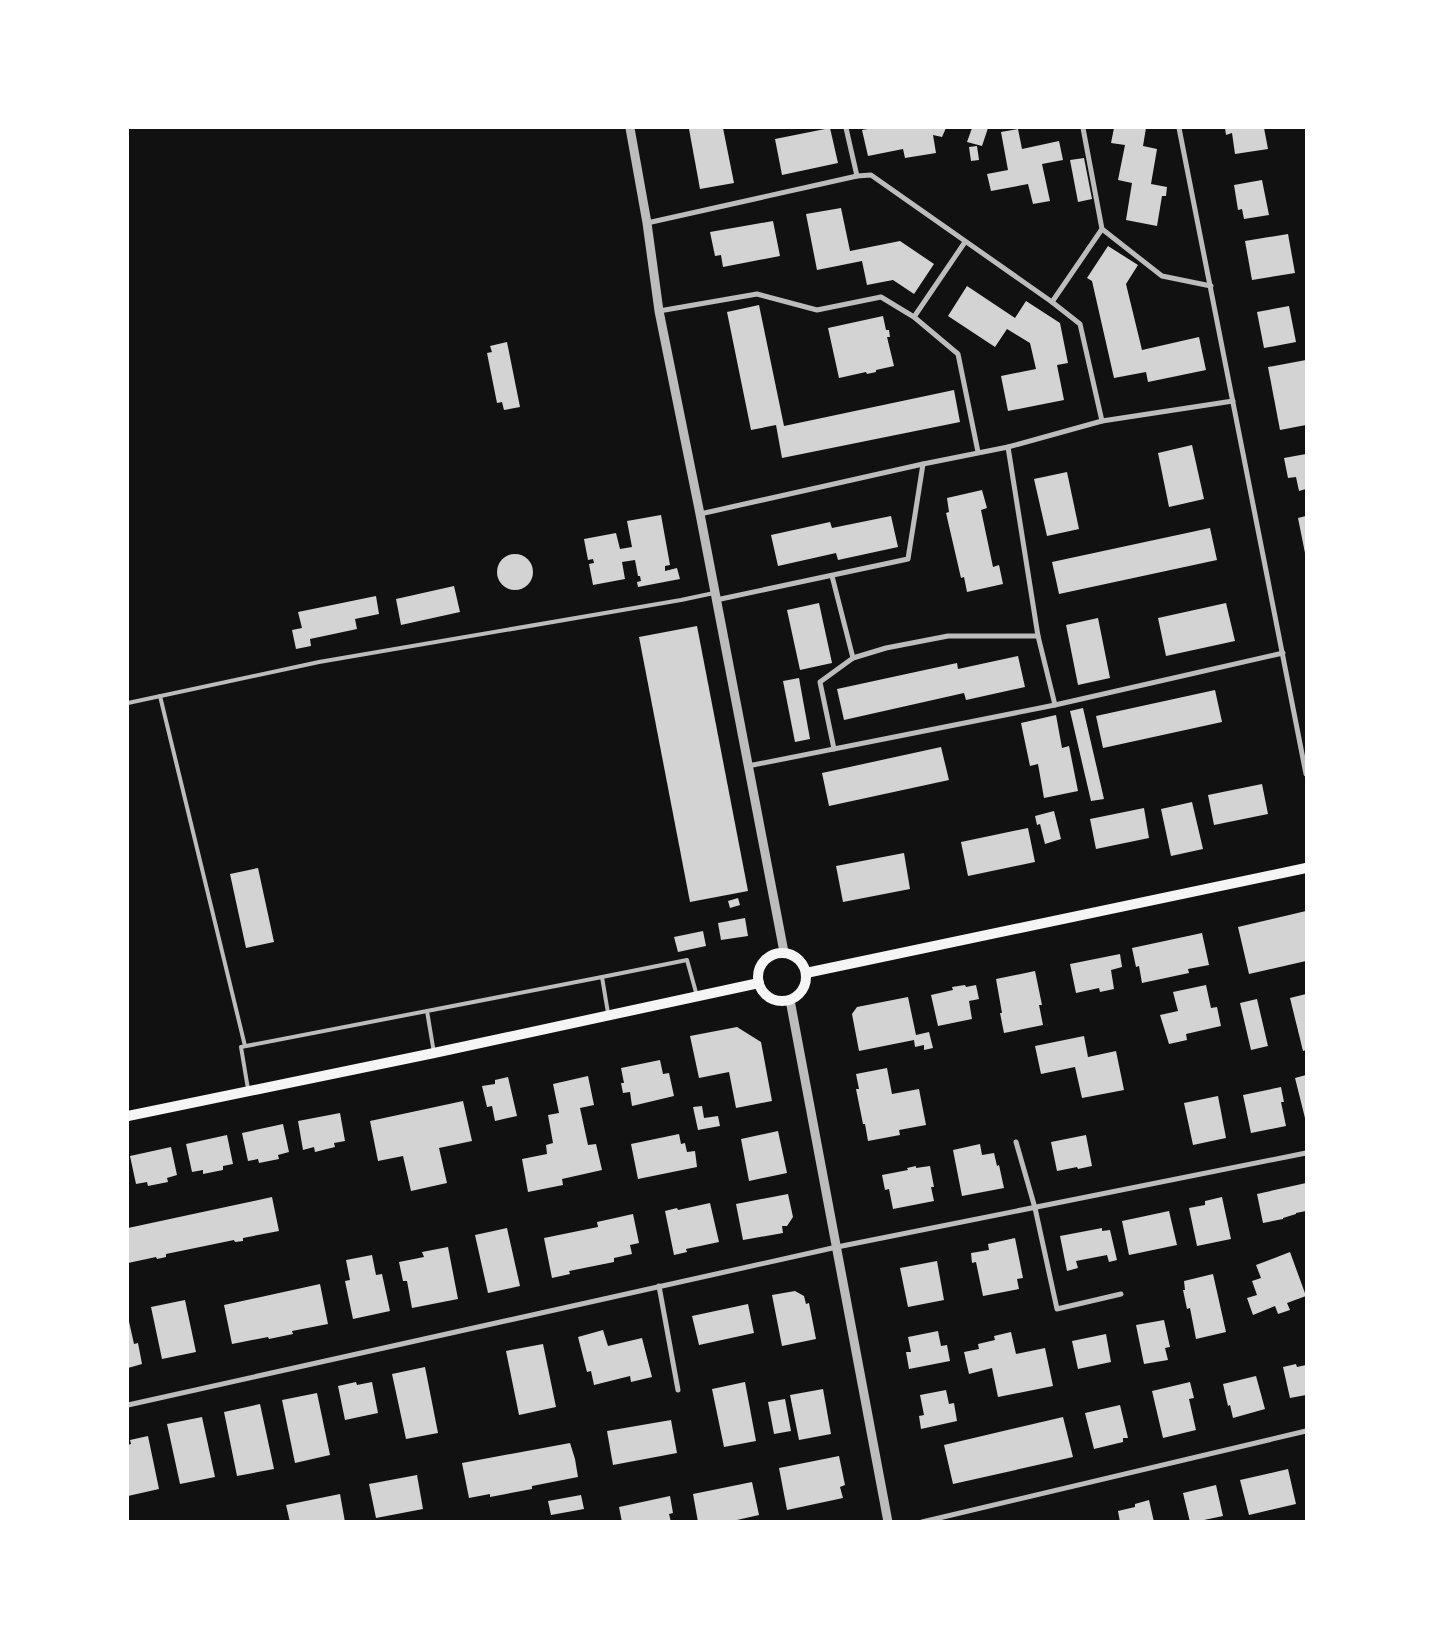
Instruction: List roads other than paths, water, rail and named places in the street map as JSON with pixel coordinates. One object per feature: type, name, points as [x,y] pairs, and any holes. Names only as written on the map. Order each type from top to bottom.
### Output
[{"type":"main road","points":[[806,973],[1306,868]]},
{"type":"main road","points":[[784,952],[798,959],[806,973],[806,981],[803,988],[790,1000],[776,1000],[768,996],[762,990],[759,983],[758,975],[763,961],[769,956],[784,952]]},
{"type":"main road","points":[[128,1116],[759,983]]},
{"type":"street","points":[[630,128],[659,311],[784,952]]},
{"type":"street","points":[[846,128],[857,176]]},
{"type":"street","points":[[1083,128],[1102,229],[1162,276],[1211,286]]},
{"type":"street","points":[[1179,128],[1284,653],[1306,774]]},
{"type":"street","points":[[646,223],[871,174],[1052,302],[1080,324],[1102,421]]},
{"type":"street","points":[[1052,302],[1102,229]]},
{"type":"street","points":[[914,317],[965,242]]},
{"type":"street","points":[[659,311],[758,294],[817,310],[881,297],[914,317],[958,354],[978,452]]},
{"type":"street","points":[[700,514],[1008,447],[1102,421],[1233,401]]},
{"type":"street","points":[[1008,447],[1038,636],[1055,704]]},
{"type":"street","points":[[715,596],[832,576],[908,559],[923,464]]},
{"type":"street","points":[[832,576],[853,658]]},
{"type":"street","points":[[834,749],[820,682],[853,658],[886,648],[948,636],[1038,636]]},
{"type":"street","points":[[748,766],[1055,704],[1284,653]]},
{"type":"street","points":[[790,1000],[888,1522]]},
{"type":"street","points":[[1016,1142],[1035,1208],[1057,1309],[1121,1294]]},
{"type":"street","points":[[128,1404],[837,1247],[1306,1154]]},
{"type":"street","points":[[659,1286],[678,1390]]},
{"type":"street","points":[[922,1522],[1306,1431]]},
{"type":"lane","points":[[128,703],[319,662],[681,600],[715,596]]},
{"type":"lane","points":[[160,696],[245,1046]]},
{"type":"lane","points":[[248,1092],[241,1047],[245,1046],[687,960],[696,996]]},
{"type":"lane","points":[[602,977],[608,1015]]},
{"type":"lane","points":[[427,1012],[434,1053]]}]
